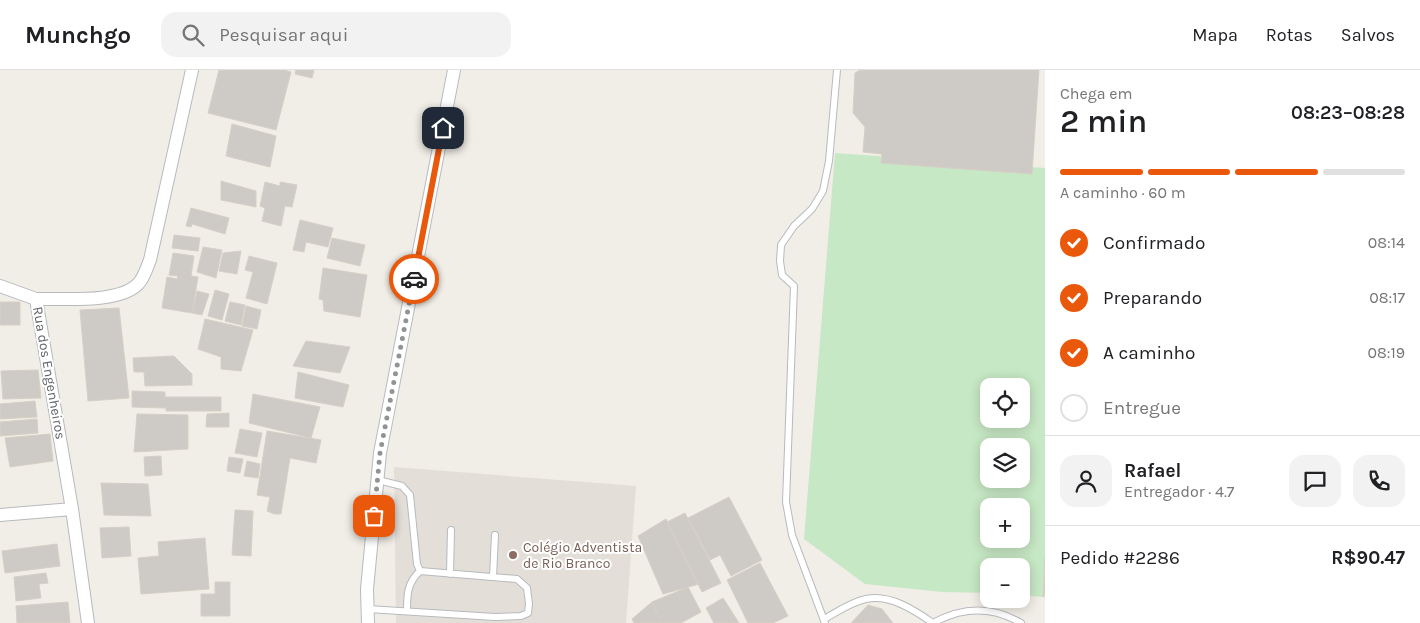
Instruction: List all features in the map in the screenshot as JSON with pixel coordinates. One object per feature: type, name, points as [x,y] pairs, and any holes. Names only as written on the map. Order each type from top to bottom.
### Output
[{"type":"street","name":"Rua dos Engenheiros","points":[[88,623],[72,509],[36,299],[109,297],[123,294],[140,282],[150,260],[192,70]]},
{"type":"street","points":[[368,623],[367,588],[380,453],[454,70]]},
{"type":"street","points":[[0,286],[36,299]]},
{"type":"street","points":[[0,515],[72,509]]},
{"type":"lane","points":[[837,70],[829,161],[823,191],[812,209],[794,226],[781,244],[780,261],[782,275],[794,286],[786,502],[792,535],[825,621],[853,603],[866,599],[883,599],[908,606],[934,623],[949,614],[970,610],[1005,614],[1020,623]]},
{"type":"lane","points":[[378,480],[402,486],[410,495],[417,564],[420,571]]},
{"type":"lane","points":[[450,574],[451,530]]},
{"type":"lane","points":[[493,577],[494,535]]},
{"type":"lane","points":[[368,609],[495,617],[521,616],[528,613],[529,597],[527,588],[517,580],[420,571]]},
{"type":"lane","points":[[407,611],[408,589],[414,577],[420,571]]},
{"type":"shaded area","name":"Colégio Adventista de Rio Branco","points":[[394,467],[636,486],[626,623],[396,623]]},
{"type":"green space","points":[[835,153],[1045,168],[1045,558],[1043,597],[1030,596],[1030,558],[980,558],[980,593],[942,592],[865,584],[804,539]]},
{"type":"building","points":[[219,70],[284,70],[291,72],[276,130],[208,113]]},
{"type":"building","points":[[296,70],[314,70],[312,78],[295,74]]},
{"type":"building","points":[[860,70],[1039,70],[1032,174],[881,163],[882,154],[863,152],[865,127],[853,113],[855,73]]},
{"type":"building","points":[[232,124],[276,136],[270,167],[226,156]]},
{"type":"building","points":[[221,181],[256,191],[256,207],[221,200]]},
{"type":"building","points":[[265,182],[280,186],[280,182],[297,185],[292,207],[285,206],[281,226],[262,221],[265,208],[260,206]]},
{"type":"building","points":[[191,208],[229,218],[225,234],[192,224],[191,227],[186,226]]},
{"type":"building","points":[[300,220],[333,228],[328,247],[306,242],[304,252],[293,250]]},
{"type":"building","points":[[174,235],[200,238],[198,251],[172,248]]},
{"type":"building","points":[[332,238],[365,245],[360,266],[327,258]]},
{"type":"building","points":[[203,247],[222,250],[216,278],[197,272]]},
{"type":"building","points":[[241,251],[237,274],[219,271],[223,253]]},
{"type":"building","points":[[173,253],[194,256],[191,276],[198,277],[192,313],[162,308],[167,277],[177,279],[178,276],[169,275]]},
{"type":"building","points":[[249,256],[277,263],[267,304],[246,298],[253,272],[245,270]]},
{"type":"building","points":[[323,268],[367,275],[360,317],[324,311],[323,300],[319,299]]},
{"type":"building","points":[[215,290],[229,294],[222,320],[208,316]]},
{"type":"building","points":[[197,291],[209,294],[202,315],[192,313]]},
{"type":"building","points":[[0,302],[20,302],[20,325],[0,325]]},
{"type":"building","points":[[230,302],[245,305],[241,325],[225,321]]},
{"type":"building","points":[[246,306],[261,310],[257,329],[242,326]]},
{"type":"building","points":[[119,308],[129,398],[88,401],[80,310]]},
{"type":"building","points":[[205,319],[253,330],[241,371],[221,369],[221,357],[198,349]]},
{"type":"building","points":[[306,341],[350,347],[340,373],[293,366]]},
{"type":"building","points":[[174,356],[192,374],[192,385],[145,386],[144,372],[134,372],[133,358]]},
{"type":"building","points":[[38,370],[41,398],[3,399],[1,371]]},
{"type":"building","points":[[298,372],[349,385],[343,407],[295,398]]},
{"type":"building","points":[[132,391],[165,392],[165,397],[221,397],[221,411],[166,411],[166,408],[132,407]]},
{"type":"building","points":[[253,394],[320,407],[311,438],[249,423]]},
{"type":"building","points":[[35,401],[37,417],[0,419],[0,404]]},
{"type":"building","points":[[229,413],[229,427],[206,427],[207,414]]},
{"type":"building","points":[[137,414],[188,415],[188,449],[134,452]]},
{"type":"building","points":[[37,419],[38,433],[0,436],[0,422]]},
{"type":"building","points":[[240,429],[262,433],[257,457],[235,453]]},
{"type":"building","points":[[267,431],[321,440],[316,463],[290,458],[281,514],[267,511],[270,497],[257,495]]},
{"type":"building","points":[[50,434],[53,461],[10,467],[5,438]]},
{"type":"building","points":[[161,456],[162,475],[145,476],[144,457]]},
{"type":"building","points":[[229,457],[243,459],[240,473],[227,471]]},
{"type":"building","points":[[247,461],[260,464],[258,478],[244,476]]},
{"type":"building","points":[[101,483],[148,484],[151,516],[104,515]]},
{"type":"building","points":[[729,497],[762,560],[731,576],[720,555],[710,560],[688,518]]},
{"type":"building","points":[[235,510],[253,511],[251,556],[232,555]]},
{"type":"building","points":[[685,513],[721,583],[702,592],[667,522]]},
{"type":"building","points":[[666,519],[699,584],[663,594],[638,536]]},
{"type":"building","points":[[129,527],[131,556],[102,558],[100,528]]},
{"type":"building","points":[[205,538],[209,589],[141,594],[138,558],[159,556],[158,542]]},
{"type":"building","points":[[57,544],[60,566],[5,573],[2,551]]},
{"type":"building","points":[[1045,558],[1045,596],[1043,597]]},
{"type":"building","points":[[760,563],[788,616],[773,623],[748,623],[727,580]]},
{"type":"building","points":[[46,573],[48,583],[39,584],[41,598],[16,601],[14,577]]},
{"type":"building","points":[[215,582],[230,582],[230,616],[201,616],[201,594],[215,594]]},
{"type":"building","points":[[688,587],[701,612],[681,623],[662,623],[652,602]]},
{"type":"building","points":[[723,598],[739,623],[714,623],[706,608]]},
{"type":"building","points":[[68,602],[70,623],[17,623],[16,606]]},
{"type":"building","points":[[652,602],[662,623],[634,623],[632,619]]},
{"type":"building","points":[[868,605],[882,609],[893,623],[851,623]]},
{"type":"way so far","points":[[374,516],[380,453],[414,279]]},
{"type":"place","name":"Colégio Adventista de Rio Branco","points":[[513,555]]},
{"type":"route","points":[[414,279],[443,128]]}]
